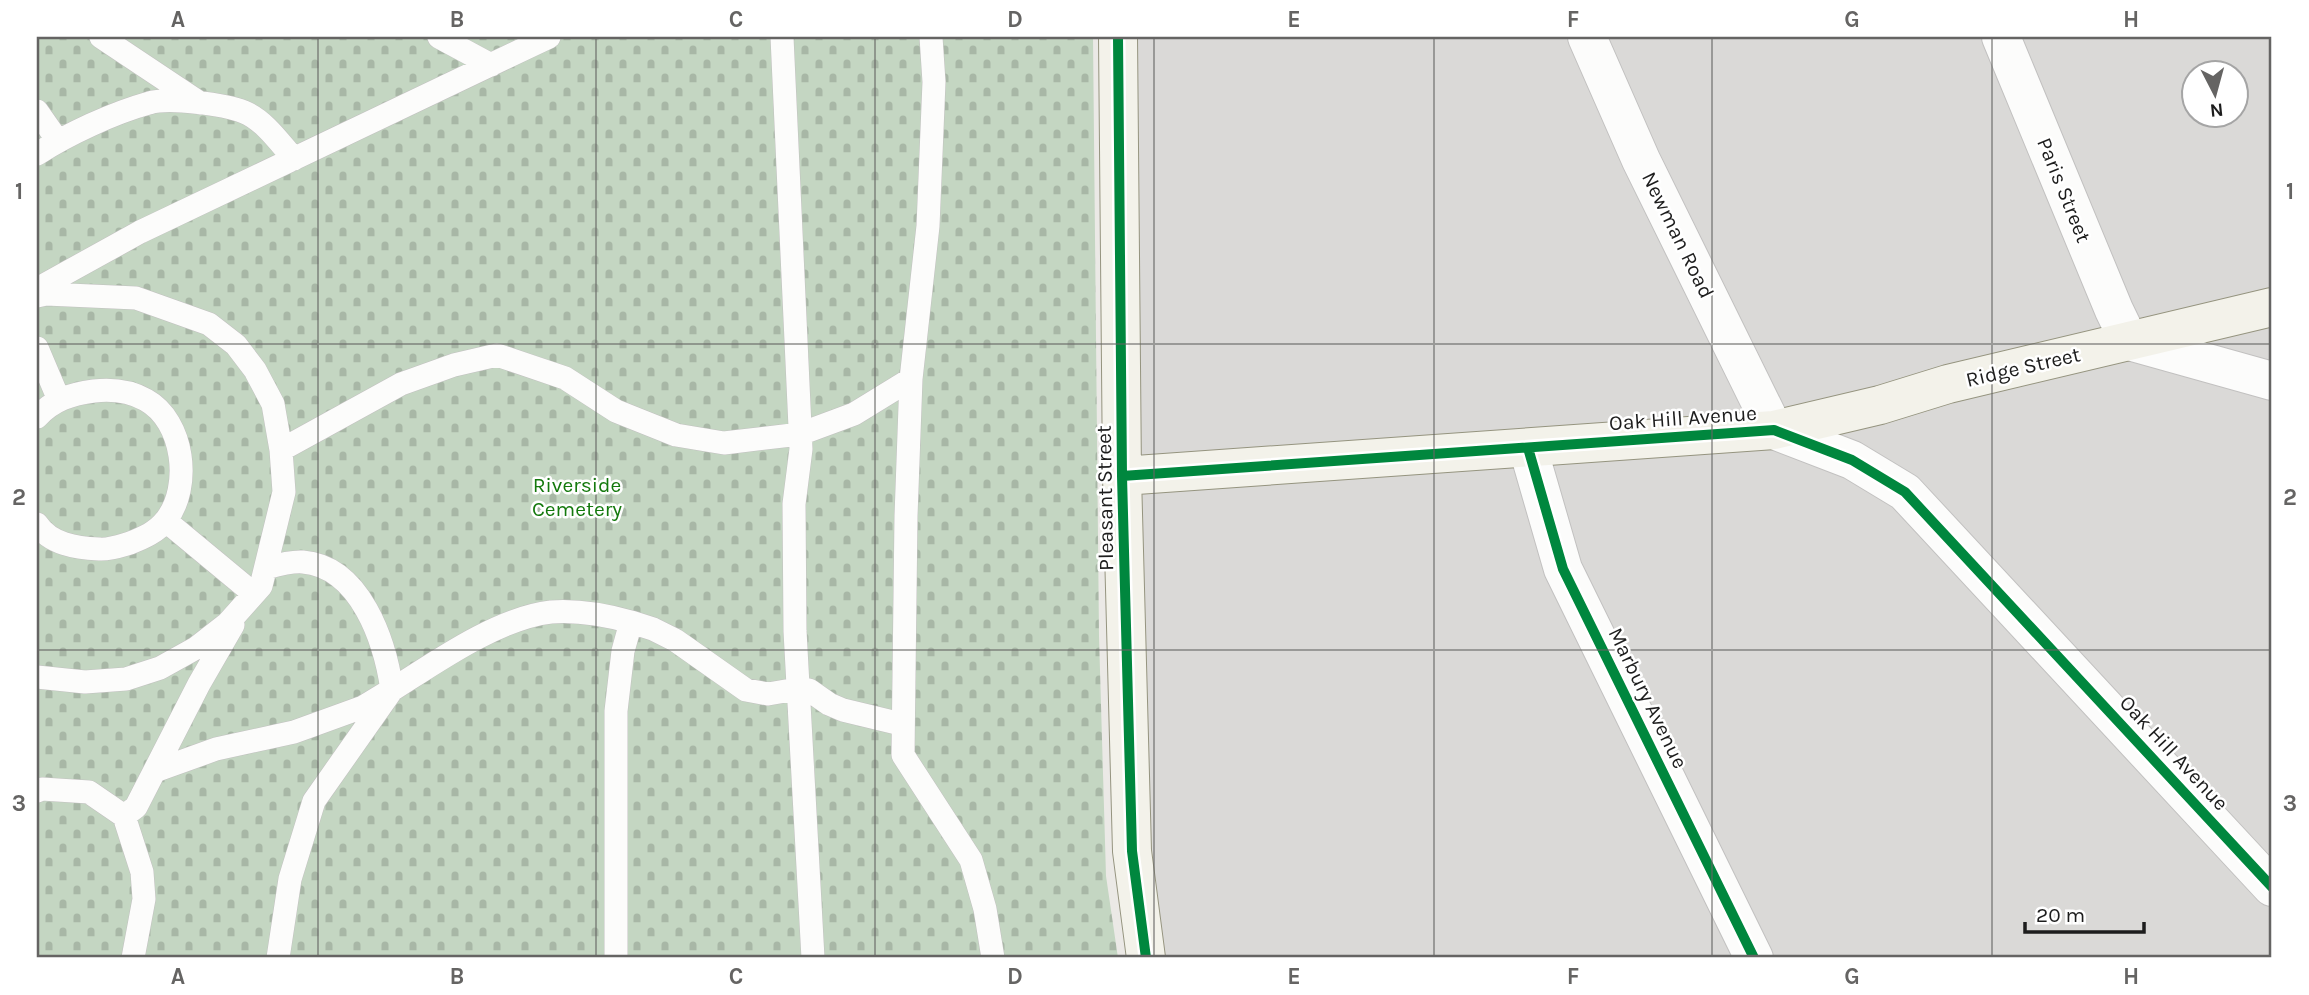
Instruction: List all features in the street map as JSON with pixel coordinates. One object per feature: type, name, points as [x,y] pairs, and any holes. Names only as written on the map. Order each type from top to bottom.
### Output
[{"type":"street","name":"Pleasant Street","points":[[1118,37],[1122,476],[1132,851],[1146,958]]},
{"type":"street","name":"Newman Road","points":[[1587,37],[1641,160],[1774,430]]},
{"type":"street","name":"Paris Street","points":[[2001,37],[2129,341]]},
{"type":"street","name":"Ridge Street","points":[[1774,430],[1880,405],[1948,384],[2272,307]]},
{"type":"street","points":[[2129,341],[2272,381]]},
{"type":"street","name":"Oak Hill Avenue","points":[[1122,476],[1774,430],[1852,460],[1905,492],[2272,887]]},
{"type":"street","name":"Marbury Avenue","points":[[1528,447],[1563,569],[1754,958]]},
{"type":"lane","points":[[101,37],[200,103]]},
{"type":"lane","points":[[439,37],[491,65]]},
{"type":"lane","points":[[37,289],[141,232],[549,37]]},
{"type":"lane","points":[[782,37],[801,449],[794,504],[797,689],[813,958]]},
{"type":"lane","points":[[931,37],[934,82],[928,226],[911,379],[901,724],[903,755],[971,860],[985,909],[993,958]]},
{"type":"lane","points":[[37,154],[58,141],[151,102],[200,103],[246,112],[272,133],[294,159]]},
{"type":"lane","points":[[37,111],[58,141]]},
{"type":"lane","points":[[37,296],[46,294],[136,298],[209,324],[236,345],[255,370],[273,404],[281,450],[284,492],[261,586],[228,623],[196,648],[160,668],[126,679],[85,682],[37,677]]},
{"type":"lane","points":[[37,348],[59,400]]},
{"type":"lane","points":[[281,450],[401,384],[454,365],[497,355],[565,378],[616,411],[676,435],[724,443],[800,434],[854,414],[911,379]]},
{"type":"lane","points":[[37,417],[47,407],[78,393],[124,391],[147,400],[164,415],[174,434],[180,467],[177,498],[166,521],[148,536],[103,550],[80,548],[54,540],[37,523]]},
{"type":"lane","points":[[166,521],[250,598]]},
{"type":"lane","points":[[266,568],[303,562],[326,568],[342,577],[376,627],[387,659],[392,690],[314,801],[290,879],[278,958]]},
{"type":"lane","points":[[124,816],[136,807],[199,684],[250,598]]},
{"type":"lane","points":[[155,771],[216,749],[294,732],[363,707],[451,651],[484,635],[550,612],[609,616],[653,629],[675,640],[746,690],[768,694],[797,689],[809,690],[843,710],[901,724]]},
{"type":"lane","points":[[616,958],[616,711],[623,651],[631,622]]},
{"type":"lane","points":[[37,791],[89,792],[124,816],[142,872],[144,899],[133,958]]},
{"type":"shaded area","points":[[1118,37],[2272,37],[2272,958],[1135,958]]},
{"type":"green space","name":"Riverside Cemetery","points":[[37,37],[1093,37],[1099,636],[1106,876],[1118,958],[37,958]]},
{"type":"cycle path","points":[[1118,37],[1122,476],[1132,851],[1146,958]]},
{"type":"cycle path","points":[[1122,476],[1774,430],[1852,460],[1905,492],[2272,887]]},
{"type":"cycle path","points":[[1528,448],[1563,569],[1754,958]]}]
